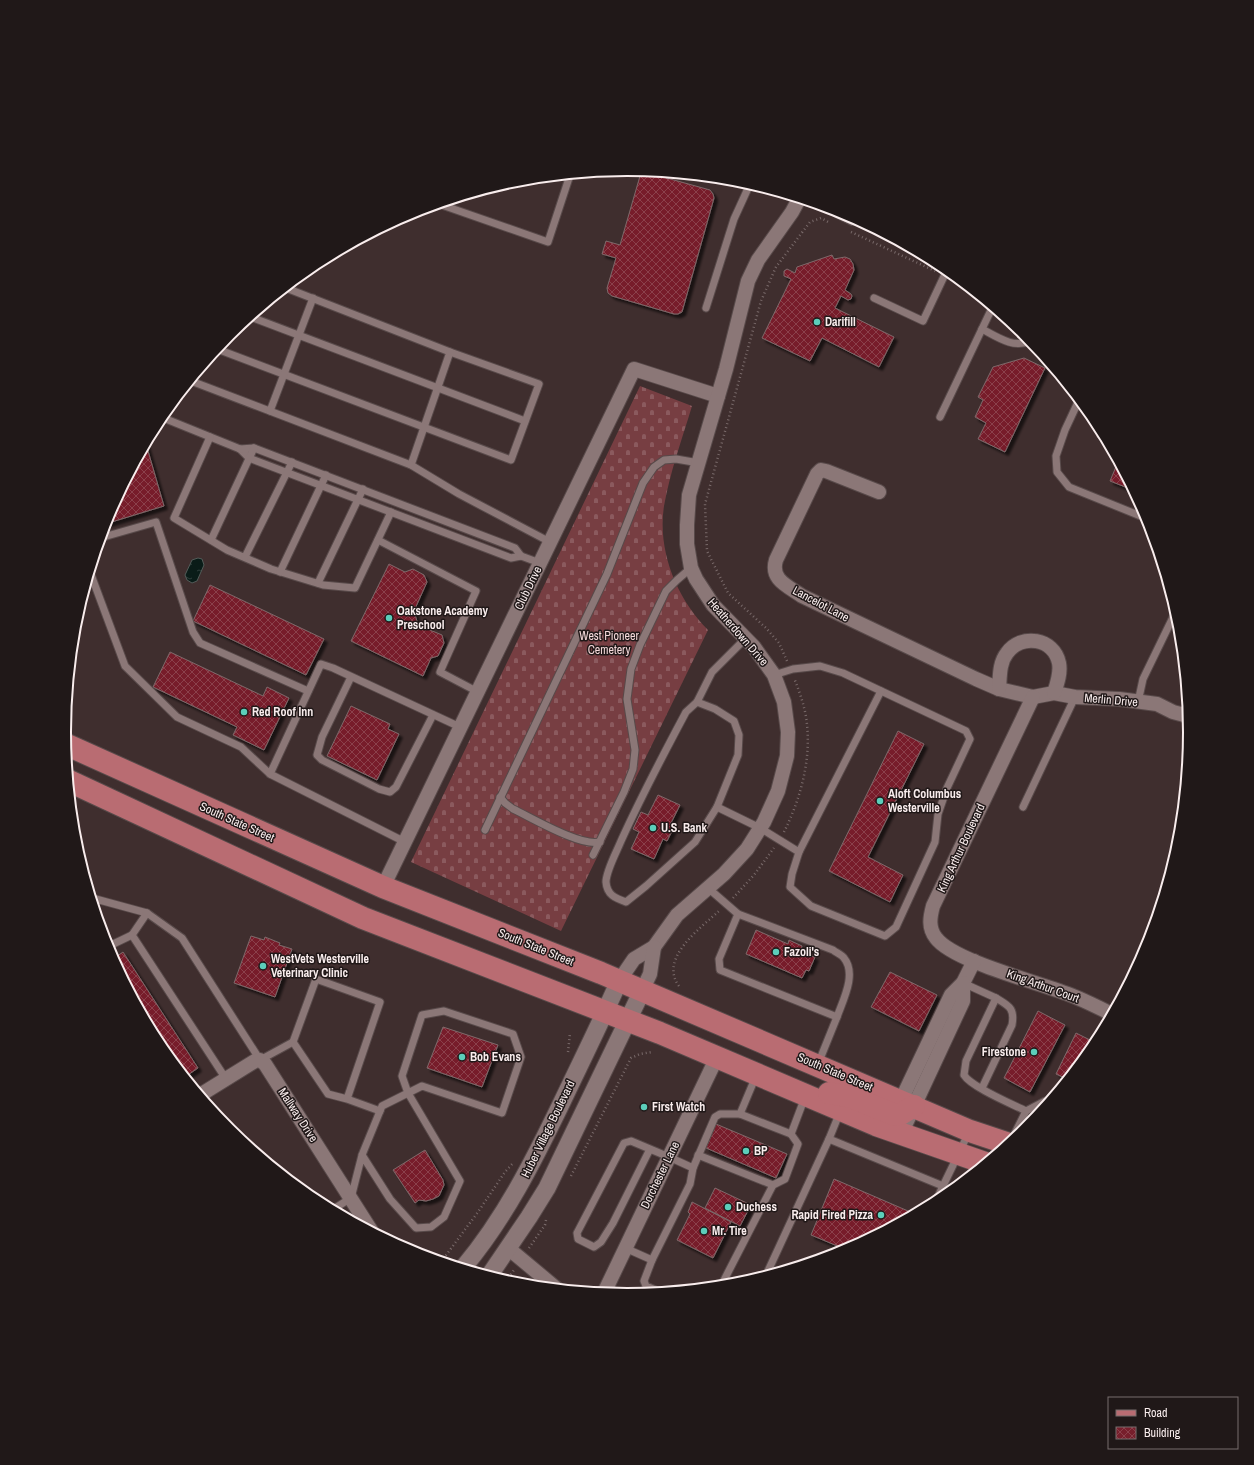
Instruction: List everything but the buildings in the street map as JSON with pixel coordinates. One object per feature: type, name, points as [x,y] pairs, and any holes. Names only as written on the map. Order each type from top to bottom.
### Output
[{"type":"main road","name":"South State Street","points":[[71,747],[383,887],[601,973],[818,1064],[959,1154],[981,1162]]},
{"type":"main road","name":"South State Street","points":[[74,783],[363,918],[629,1020],[841,1110],[900,1117],[970,1131],[1004,1141]]},
{"type":"main road","points":[[798,1092],[825,1092],[851,1097],[900,1117]]},
{"type":"main road","points":[[959,1154],[970,1145],[976,1143],[996,1150]]},
{"type":"street","name":"Heatherdown Drive","points":[[619,981],[634,959],[654,947],[677,915],[724,874],[747,849],[760,828],[778,791],[787,756],[788,732],[784,702],[774,675],[754,647],[713,605],[691,568],[687,544],[687,525],[690,495],[748,281],[758,260],[797,203]]},
{"type":"street","name":"Club Drive","points":[[383,887],[634,369],[718,396]]},
{"type":"street","name":"Lancelot Lane","points":[[879,492],[821,470],[817,474],[776,560],[774,567],[775,574],[779,580],[802,596],[976,679],[999,689],[1032,697]]},
{"type":"street","points":[[999,689],[1002,664],[1006,654],[1013,646],[1022,641],[1031,640],[1042,642],[1051,648],[1057,655],[1060,665],[1059,679],[1054,693]]},
{"type":"street","name":"Merlin Drive","points":[[1032,697],[1054,693],[1119,699],[1157,704],[1173,712],[1183,715]]},
{"type":"street","name":"King Arthur Boulevard","points":[[974,961],[943,945],[935,937],[930,925],[930,916],[933,906],[1032,697]]},
{"type":"street","name":"Heatherdown Drive","points":[[642,991],[650,974],[654,947]]},
{"type":"street","points":[[900,1117],[963,1001],[963,983],[974,961]]},
{"type":"street","name":"King Arthur Court","points":[[974,961],[1073,996],[1108,1012]]},
{"type":"street","name":"Huber Village Boulevard","points":[[465,1264],[500,1216],[525,1176],[606,1011],[619,981]]},
{"type":"street","name":"Huber Village Boulevard","points":[[491,1272],[547,1188],[642,991]]},
{"type":"street","name":"Dorchester Lane","points":[[607,1287],[717,1057]]},
{"type":"street","points":[[204,1093],[249,1065],[260,1060]]},
{"type":"street","name":"Mallway Drive","points":[[260,1060],[265,1064],[367,1223]]},
{"type":"street","points":[[508,1248],[550,1283]]},
{"type":"lane","points":[[446,207],[548,242],[568,180]]},
{"type":"lane","points":[[706,308],[734,219],[747,190]]},
{"type":"lane","points":[[874,298],[923,322],[944,276]]},
{"type":"lane","points":[[223,351],[425,426],[511,460],[538,384],[450,352],[291,290]]},
{"type":"lane","points":[[270,411],[313,298]]},
{"type":"lane","points":[[940,417],[990,311]]},
{"type":"lane","points":[[255,319],[525,421]]},
{"type":"lane","points":[[982,329],[1002,339],[1014,343],[1024,343]]},
{"type":"lane","points":[[411,465],[450,352]]},
{"type":"lane","points":[[195,383],[411,465],[459,494],[550,542]]},
{"type":"lane","points":[[1076,406],[1065,430],[1056,456],[1057,472],[1068,487],[1139,515]]},
{"type":"lane","points":[[168,420],[240,449],[249,458],[321,486],[511,558],[521,556],[540,563]]},
{"type":"lane","points":[[210,437],[174,518],[228,550],[280,572],[318,583],[355,588],[391,512]]},
{"type":"lane","points":[[240,449],[254,448],[363,489],[515,548],[521,556]]},
{"type":"lane","points":[[211,540],[254,448]]},
{"type":"lane","points":[[485,830],[607,574],[643,483],[654,467],[664,460],[676,459],[699,463]]},
{"type":"lane","points":[[245,557],[292,462]]},
{"type":"lane","points":[[280,572],[326,475]]},
{"type":"lane","points":[[318,583],[363,489]]},
{"type":"lane","points":[[107,536],[156,522],[193,632],[200,643],[308,691]]},
{"type":"lane","points":[[378,540],[476,591],[440,672],[478,692]]},
{"type":"lane","points":[[592,856],[624,792],[633,769],[635,750],[628,699],[631,670],[640,645],[666,591],[691,568]]},
{"type":"lane","points":[[93,580],[124,666],[177,717],[241,747],[270,774],[405,842]]},
{"type":"lane","points":[[1138,702],[1142,679],[1171,621]]},
{"type":"lane","points":[[697,702],[715,709],[734,721],[739,735],[738,755],[717,807],[695,842],[646,886],[626,902],[614,898],[609,892],[606,881],[611,863],[641,798],[686,712],[697,702],[712,672],[746,638]]},
{"type":"lane","points":[[270,774],[321,664],[460,727]]},
{"type":"lane","points":[[774,675],[793,669],[820,666],[843,673],[882,691],[966,730],[970,739],[947,788],[938,814],[935,842],[896,927],[885,936],[811,906],[790,887],[792,874],[799,852],[882,691]]},
{"type":"lane","points":[[351,677],[322,736],[317,755],[322,760],[379,789],[390,792],[396,788],[433,715]]},
{"type":"lane","points":[[1023,807],[1075,696]]},
{"type":"lane","points":[[500,797],[513,809],[573,838],[586,843],[594,844],[600,842]]},
{"type":"lane","points":[[717,807],[760,828],[799,852]]},
{"type":"lane","points":[[708,888],[738,914],[833,950],[844,958],[849,967],[849,982],[818,1064]]},
{"type":"lane","points":[[97,899],[147,913],[182,938],[260,1060],[293,1042],[316,979],[380,1002],[347,1099]]},
{"type":"lane","points":[[113,944],[132,935],[147,913]]},
{"type":"lane","points":[[738,914],[719,960],[720,970],[837,1017]]},
{"type":"lane","points":[[132,935],[226,1079]]},
{"type":"lane","points":[[963,983],[996,998],[1009,1006],[1014,1018],[982,1088]]},
{"type":"lane","points":[[996,998],[966,1061],[964,1075],[966,1079],[1026,1112]]},
{"type":"lane","points":[[337,1207],[351,1198],[362,1155],[382,1106],[408,1093],[422,1086],[502,1113],[521,1057],[513,1034],[444,1011],[422,1015],[402,1076],[408,1093],[460,1182],[444,1217],[431,1227],[416,1228],[390,1199],[362,1155]]},
{"type":"lane","points":[[293,1042],[328,1094],[380,1111]]},
{"type":"lane","points":[[740,1114],[757,1074]]},
{"type":"lane","points":[[791,1134],[798,1092]]},
{"type":"lane","points":[[1018,1128],[1026,1112],[1041,1103]]},
{"type":"lane","points":[[768,1271],[841,1110]]},
{"type":"lane","points":[[649,1287],[646,1286],[644,1281],[652,1260],[690,1184],[693,1168],[698,1154],[715,1117],[720,1114],[740,1114],[791,1134],[798,1144],[784,1179],[773,1186],[724,1280]]},
{"type":"lane","points":[[940,1192],[970,1131]]},
{"type":"lane","points":[[829,1139],[943,1186]]},
{"type":"lane","points":[[650,1149],[613,1223],[601,1242],[594,1247],[578,1240],[577,1233],[624,1143],[631,1141],[669,1156],[693,1168]]},
{"type":"lane","points":[[698,1154],[773,1186]]},
{"type":"lane","points":[[625,1248],[652,1260]]},
{"type":"path","points":[[565,1059],[568,1052],[570,1033]]},
{"type":"path","points":[[444,1258],[515,1160]]},
{"type":"green space","name":"West Pioneer Cemetery","points":[[640,386],[692,406],[676,456],[664,506],[664,540],[667,557],[679,589],[687,604],[708,630],[561,931],[411,862]]},
{"type":"water","points":[[198,558],[202,559],[204,565],[197,581],[192,583],[187,580],[185,575],[192,560]]},
{"type":"place","name":"Darifill","points":[[817,322]]},
{"type":"place","name":"Oakstone Academy Preschool","points":[[389,618]]},
{"type":"place","name":"Red Roof Inn","points":[[244,712]]},
{"type":"place","name":"Aloft Columbus Westerville","points":[[880,801]]},
{"type":"place","name":"U.S. Bank","points":[[653,828]]},
{"type":"place","name":"Fazoli's","points":[[776,952]]},
{"type":"place","name":"WestVets Westerville Veterinary Clinic","points":[[263,966]]},
{"type":"place","name":"Firestone","points":[[1034,1052]]},
{"type":"place","name":"Bob Evans","points":[[462,1057]]},
{"type":"place","name":"First Watch","points":[[644,1107]]},
{"type":"place","name":"BP","points":[[746,1151]]},
{"type":"place","name":"Duchess","points":[[728,1207]]},
{"type":"place","name":"Rapid Fired Pizza","points":[[881,1215]]},
{"type":"place","name":"Mr. Tire","points":[[704,1231]]}]
